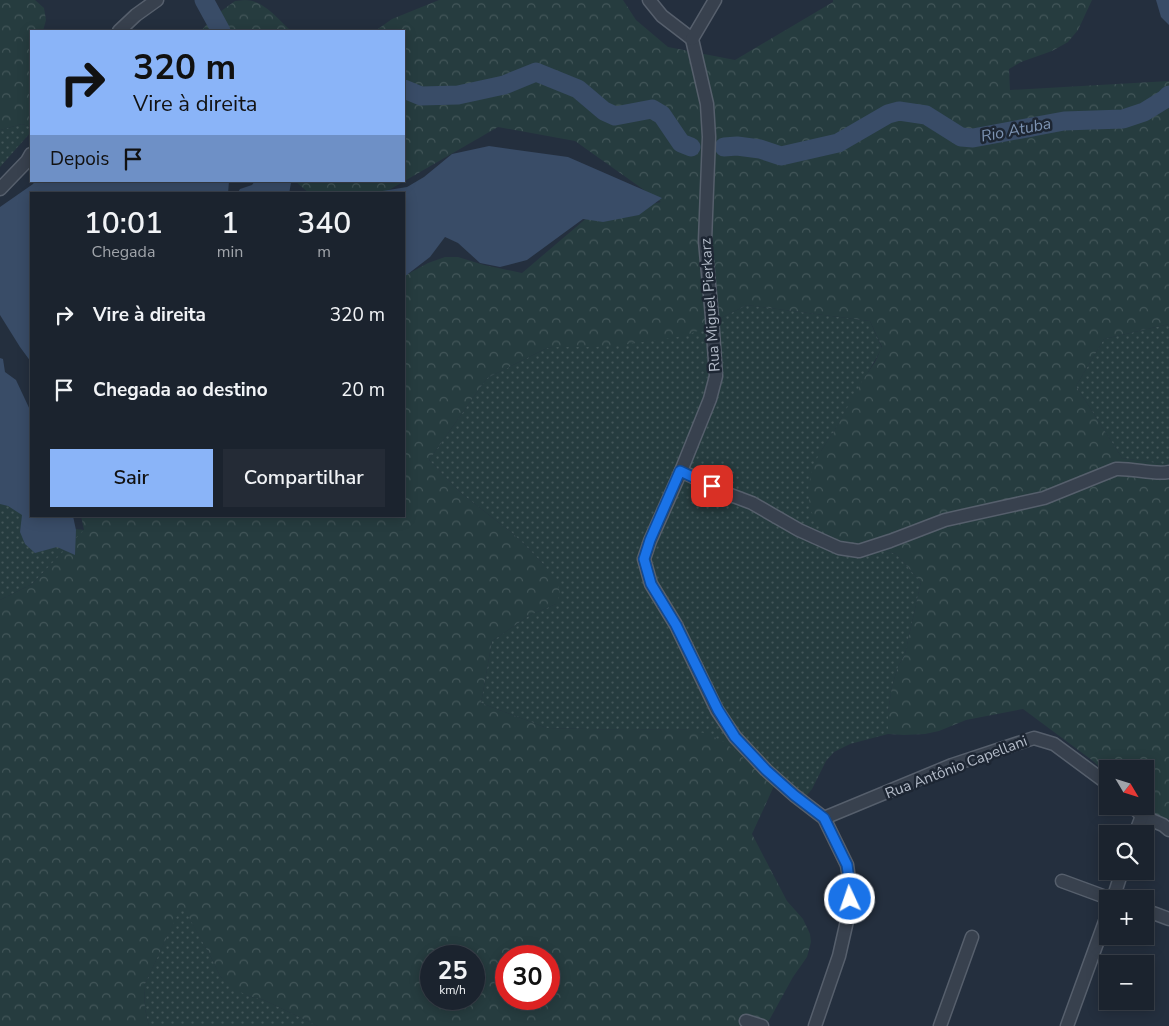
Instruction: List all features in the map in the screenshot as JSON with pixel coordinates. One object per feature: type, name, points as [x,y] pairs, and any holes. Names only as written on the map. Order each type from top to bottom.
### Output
[{"type":"street","points":[[120,30],[136,15],[157,0]]},
{"type":"street","points":[[649,0],[662,16],[692,39],[716,0]]},
{"type":"street","name":"Rua Miguel Pierkarz","points":[[692,39],[706,104],[708,129],[705,241],[716,376],[710,399],[650,540],[644,559],[651,584],[676,625],[718,710],[735,737],[766,770],[824,818],[847,865],[850,886],[849,912],[839,956],[815,1026]]},
{"type":"street","points":[[0,189],[30,156]]},
{"type":"street","points":[[680,471],[728,494],[752,503],[799,530],[839,548],[859,551],[890,542],[945,520],[1044,498],[1116,469],[1127,468],[1163,473],[1169,472]]},
{"type":"street","name":"Rua Antônio Capellani","points":[[824,818],[952,765],[1034,738],[1054,744],[1099,777]]},
{"type":"street","points":[[1139,825],[1142,816],[1163,825],[1169,830]]},
{"type":"street","points":[[1062,881],[1099,894]]},
{"type":"street","points":[[1154,913],[1169,919]]},
{"type":"street","points":[[940,1026],[972,937]]},
{"type":"street","points":[[1067,1026],[1099,938]]},
{"type":"street","points":[[746,1021],[762,1026]]},
{"type":"green space","points":[[0,0],[35,0],[44,8],[46,20],[43,30],[30,30],[30,127],[22,124],[0,130]]},
{"type":"green space","points":[[439,0],[623,0],[636,20],[668,47],[735,60],[833,2],[833,0],[1092,0],[1078,30],[1068,42],[1052,51],[1021,62],[1009,69],[1010,90],[1169,81],[1169,324],[1104,339],[1076,386],[1122,458],[1169,465],[1169,819],[1154,813],[1154,760],[1099,760],[1099,767],[1023,709],[966,720],[939,731],[925,734],[888,734],[888,712],[892,686],[898,667],[905,654],[921,582],[896,554],[871,546],[840,540],[826,533],[814,519],[808,490],[812,468],[882,347],[870,321],[747,305],[703,329],[684,336],[622,345],[547,348],[487,378],[429,460],[462,494],[525,545],[545,566],[558,584],[560,594],[556,604],[530,615],[492,641],[481,703],[547,728],[675,729],[708,734],[724,742],[738,753],[774,786],[752,834],[787,901],[803,919],[810,934],[811,942],[807,957],[793,977],[766,1026],[318,1026],[264,1000],[234,989],[220,976],[182,905],[144,986],[145,1009],[149,1026],[0,1026],[0,600],[32,584],[84,530],[81,517],[405,517],[405,275],[428,263],[445,257],[458,257],[522,273],[589,216],[661,202],[575,141],[498,127],[405,181],[405,30],[376,30],[392,19]]},
{"type":"green space","points":[[235,1],[252,1],[264,6],[290,30],[202,30],[213,17]]},
{"type":"green space","points":[[22,124],[30,127],[30,133],[0,167],[0,130]]},
{"type":"green space","points":[[296,182],[403,182],[385,192],[308,192]]},
{"type":"green space","points":[[747,305],[870,321],[882,348],[821,451],[871,546],[896,554],[921,582],[905,654],[898,667],[892,686],[888,712],[888,734],[850,744],[834,752],[826,761],[812,789],[802,801],[793,800],[691,730],[547,728],[481,703],[492,641],[530,615],[556,604],[545,566],[511,532],[462,494],[429,460],[487,378],[547,348],[715,321]]},
{"type":"green space","points":[[1169,324],[1169,465],[1122,458],[1076,386],[1104,339]]},
{"type":"green space","points":[[0,491],[30,517],[85,530],[32,584],[0,600]]},
{"type":"green space","points":[[182,904],[220,976],[234,988],[249,996],[264,1000],[318,1026],[149,1026],[145,1009],[144,986]]},
{"type":"water","points":[[1156,0],[1169,0],[1169,25],[1161,17]]},
{"type":"water","points":[[489,146],[568,157],[662,198],[639,215],[603,222],[583,219],[527,260],[500,267],[480,263],[458,243],[445,237],[430,257],[405,276],[405,192],[376,192],[407,187],[424,177],[452,154]]},
{"type":"water","points":[[34,182],[229,182],[228,192],[30,192],[30,361],[0,315],[0,207]]},
{"type":"water","points":[[254,182],[291,183],[289,192],[238,192],[240,189],[252,185]]},
{"type":"water","points":[[0,358],[3,359],[5,372],[16,380],[30,410],[30,517],[73,517],[76,530],[75,555],[57,547],[35,553],[25,544],[20,532],[22,515],[8,506],[0,504]]},
{"type":"waterway","name":"Rio Atuba","points":[[204,0],[220,30]]},
{"type":"waterway","name":"Rio Atuba","points":[[405,89],[421,96],[458,95],[504,85],[536,72],[578,89],[604,111],[615,116],[652,109],[662,115],[681,143],[691,147]]},
{"type":"waterway","name":"Rio Atuba","points":[[724,147],[737,146],[760,149],[781,156],[838,143],[888,114],[899,111],[926,115],[961,137],[973,138],[1064,121],[1123,119],[1144,112],[1169,95]]},
{"type":"route","points":[[712,486],[680,471],[650,540],[644,559],[651,584],[676,625],[718,710],[735,737],[766,770],[824,818],[847,865],[850,899]]}]
